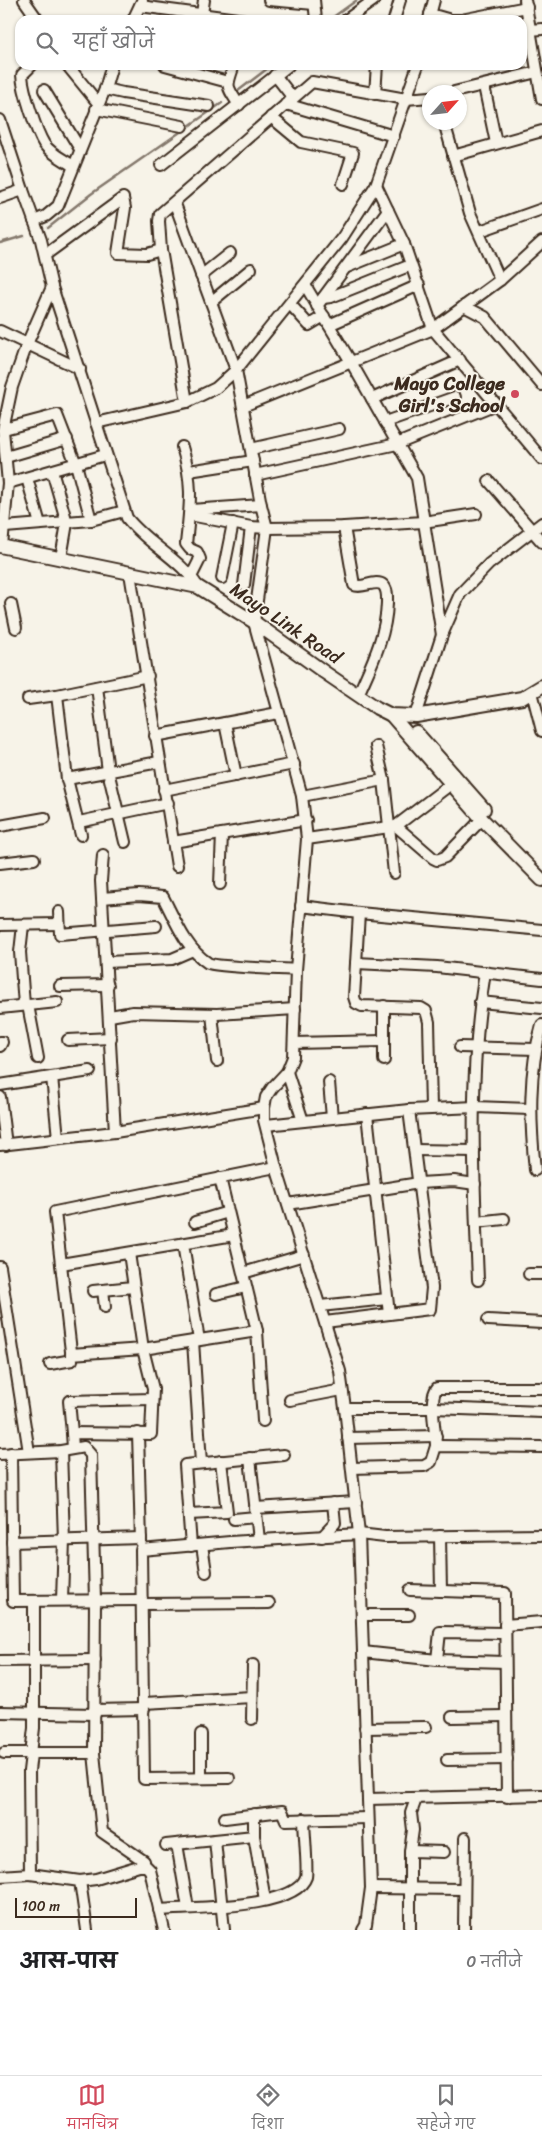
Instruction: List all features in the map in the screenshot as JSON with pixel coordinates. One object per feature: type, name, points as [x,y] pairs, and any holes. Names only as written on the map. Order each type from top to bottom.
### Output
[{"type":"street","points":[[24,0],[34,15]]},
{"type":"street","points":[[202,14],[204,0]]},
{"type":"street","points":[[269,0],[314,2],[315,15]]},
{"type":"street","points":[[353,15],[374,0]]},
{"type":"street","points":[[396,15],[400,0]]},
{"type":"street","points":[[430,15],[434,0]]},
{"type":"street","points":[[135,15],[141,3],[209,15]]},
{"type":"street","points":[[482,15],[526,4],[530,30],[527,44],[539,61],[537,72],[542,99]]},
{"type":"street","points":[[530,30],[542,29]]},
{"type":"street","points":[[27,70],[22,75],[23,84],[44,144],[52,153],[73,166]]},
{"type":"street","points":[[71,70],[97,106],[182,126]]},
{"type":"street","points":[[35,222],[58,206],[105,89],[111,70]]},
{"type":"street","points":[[180,70],[228,86],[237,103]]},
{"type":"street","points":[[228,86],[233,70]]},
{"type":"street","points":[[161,164],[237,103],[282,70]]},
{"type":"street","points":[[375,94],[377,70]]},
{"type":"street","points":[[96,423],[188,402],[216,388],[236,370],[342,238],[376,185],[416,70]]},
{"type":"street","points":[[467,89],[537,72]]},
{"type":"street","points":[[276,75],[289,101],[394,136]]},
{"type":"street","points":[[188,402],[161,250],[160,214],[175,204],[312,82],[406,99],[422,98]]},
{"type":"street","points":[[484,86],[496,144]]},
{"type":"street","points":[[105,89],[209,106]]},
{"type":"street","points":[[44,90],[80,148]]},
{"type":"street","points":[[271,117],[301,142],[353,153],[343,184]]},
{"type":"street","points":[[0,120],[42,240],[52,287],[80,369],[105,455],[124,511],[135,528],[196,574],[199,554],[190,549],[186,544],[190,512],[190,471],[182,447]]},
{"type":"street","points":[[446,130],[470,213],[480,231],[500,280]]},
{"type":"street","points":[[453,156],[542,131]]},
{"type":"street","points":[[376,185],[404,244],[433,329],[542,459]]},
{"type":"street","points":[[0,198],[23,190]]},
{"type":"street","points":[[45,255],[123,198],[126,202],[118,253],[147,254],[161,250]]},
{"type":"street","points":[[175,204],[236,370],[260,505],[267,528],[254,622],[278,713],[294,764],[306,820],[307,839],[296,970],[293,1057],[287,1072],[272,1088],[264,1108],[276,1167],[340,1371],[345,1408],[359,1534],[362,1615],[371,1888],[366,1925],[363,1930]]},
{"type":"street","points":[[480,231],[542,209]]},
{"type":"street","points":[[320,302],[388,210]]},
{"type":"street","points":[[243,406],[433,329],[500,280],[542,242]]},
{"type":"street","points":[[346,267],[404,244]]},
{"type":"street","points":[[201,276],[230,253]]},
{"type":"street","points":[[320,302],[411,265]]},
{"type":"street","points":[[211,302],[251,268]]},
{"type":"street","points":[[305,285],[320,302],[326,320],[417,478],[442,635]]},
{"type":"street","points":[[290,304],[309,325],[419,285]]},
{"type":"street","points":[[1,546],[5,527],[8,483],[4,429],[12,387],[27,344],[52,287]]},
{"type":"street","points":[[464,306],[485,318],[542,385]]},
{"type":"street","points":[[0,331],[80,369]]},
{"type":"street","points":[[372,399],[460,360]]},
{"type":"street","points":[[385,422],[455,397]]},
{"type":"street","points":[[255,475],[398,444],[496,404]]},
{"type":"street","points":[[4,429],[57,415],[76,464],[91,520]]},
{"type":"street","points":[[250,449],[339,429]]},
{"type":"street","points":[[6,457],[66,440]]},
{"type":"street","points":[[8,483],[105,455]]},
{"type":"street","points":[[190,471],[253,461]]},
{"type":"street","points":[[52,471],[67,523],[61,558]]},
{"type":"street","points":[[27,478],[40,524]]},
{"type":"street","points":[[489,481],[542,542]]},
{"type":"street","points":[[190,512],[260,505]]},
{"type":"street","points":[[5,527],[91,520],[124,511]]},
{"type":"street","points":[[190,512],[251,528],[344,527],[423,522],[476,514]]},
{"type":"street","points":[[222,578],[233,523]]},
{"type":"street","points":[[416,716],[442,635],[460,594],[484,568],[542,523]]},
{"type":"street","points":[[344,527],[354,586],[380,583],[387,592],[386,620],[380,644],[358,695]]},
{"type":"street","points":[[244,585],[251,528]]},
{"type":"street","name":"Mayo Link Road","points":[[1,546],[130,573],[196,574],[254,622],[358,695],[396,715]]},
{"type":"street","points":[[130,573],[177,866]]},
{"type":"street","points":[[0,606],[14,603],[16,628]]},
{"type":"street","points":[[28,699],[57,695],[148,676]]},
{"type":"street","points":[[97,687],[108,771],[125,842]]},
{"type":"street","points":[[396,715],[416,716],[522,698],[537,689],[542,731]]},
{"type":"street","points":[[57,695],[67,779],[81,835]]},
{"type":"street","points":[[155,736],[278,713]]},
{"type":"street","points":[[396,715],[451,784],[482,819],[542,880]]},
{"type":"street","points":[[396,715],[516,844],[542,869]]},
{"type":"street","points":[[224,723],[236,776]]},
{"type":"street","points":[[376,746],[392,827],[394,873]]},
{"type":"street","points":[[67,779],[159,762]]},
{"type":"street","points":[[164,790],[294,764]]},
{"type":"street","points":[[302,796],[384,780]]},
{"type":"street","points":[[307,839],[392,827],[451,784]]},
{"type":"street","points":[[79,822],[168,803]]},
{"type":"street","points":[[0,826],[45,818]]},
{"type":"street","points":[[392,827],[437,860],[445,857],[482,819]]},
{"type":"street","points":[[173,842],[306,820]]},
{"type":"street","points":[[220,884],[222,834]]},
{"type":"street","points":[[103,854],[102,898],[115,1132]]},
{"type":"street","points":[[0,862],[34,860]]},
{"type":"street","points":[[102,898],[139,895],[163,897],[193,950],[210,964],[296,970]]},
{"type":"street","points":[[301,906],[542,930]]},
{"type":"street","points":[[59,912],[60,934],[156,926]]},
{"type":"street","points":[[359,913],[354,998],[356,1003],[362,1006],[421,1008],[428,1016],[431,1108]]},
{"type":"street","points":[[0,925],[59,924]]},
{"type":"street","points":[[23,925],[20,952],[26,1005],[38,1058]]},
{"type":"street","points":[[107,962],[172,959],[193,950]]},
{"type":"street","points":[[356,963],[437,967],[542,979]]},
{"type":"street","points":[[478,1280],[474,1150],[477,1048],[480,1002],[485,972]]},
{"type":"street","points":[[60,986],[108,985]]},
{"type":"street","points":[[0,1008],[57,1002]]},
{"type":"street","points":[[480,1002],[542,1008]]},
{"type":"street","points":[[384,1006],[384,1060]]},
{"type":"street","points":[[110,1016],[133,1012],[212,1014],[295,1009]]},
{"type":"street","points":[[212,1014],[217,1062]]},
{"type":"street","points":[[534,1170],[530,1108],[535,1049],[542,1025]]},
{"type":"street","points":[[68,1040],[111,1038]]},
{"type":"street","points":[[294,1043],[383,1041]]},
{"type":"street","points":[[0,1042],[2,1042],[0,1046]]},
{"type":"street","points":[[460,1047],[535,1049]]},
{"type":"street","points":[[0,1085],[90,1071]]},
{"type":"street","points":[[287,1072],[303,1121]]},
{"type":"street","points":[[52,1077],[58,1138]]},
{"type":"street","points":[[329,1082],[332,1118]]},
{"type":"street","points":[[0,1097],[3,1145],[115,1132],[264,1108]]},
{"type":"street","points":[[266,1124],[431,1108],[530,1108]]},
{"type":"street","points":[[325,1322],[430,1309],[432,1288],[409,1110]]},
{"type":"street","points":[[367,1114],[389,1314]]},
{"type":"street","points":[[414,1150],[474,1150]]},
{"type":"street","points":[[50,1364],[72,1360],[55,1212],[276,1167]]},
{"type":"street","points":[[220,1178],[256,1331],[263,1421]]},
{"type":"street","points":[[288,1204],[419,1183],[454,1181],[475,1184]]},
{"type":"street","points":[[195,1222],[228,1212]]},
{"type":"street","points":[[476,1222],[504,1219]]},
{"type":"street","points":[[61,1264],[234,1236]]},
{"type":"street","points":[[183,1244],[196,1340],[201,1463]]},
{"type":"street","points":[[72,1433],[151,1434],[153,1389],[143,1349],[129,1253]]},
{"type":"street","points":[[243,1274],[304,1255]]},
{"type":"street","points":[[0,1267],[5,1335],[29,1452]]},
{"type":"street","points":[[529,1274],[542,1274]]},
{"type":"street","points":[[105,1307],[98,1290],[133,1286]]},
{"type":"street","points":[[216,1294],[246,1287]]},
{"type":"street","points":[[320,1306],[387,1299]]},
{"type":"street","points":[[488,1320],[542,1323]]},
{"type":"street","points":[[72,1354],[143,1349],[256,1331]]},
{"type":"street","points":[[352,1468],[424,1466],[431,1462],[436,1441],[433,1408],[434,1392],[437,1388],[542,1388]]},
{"type":"street","points":[[290,1400],[342,1390]]},
{"type":"street","points":[[73,1448],[69,1401],[152,1399]]},
{"type":"street","points":[[345,1408],[433,1408],[542,1412]]},
{"type":"street","points":[[138,1433],[142,1550],[144,1779],[229,1778]]},
{"type":"street","points":[[348,1438],[542,1447]]},
{"type":"street","points":[[0,1454],[61,1451],[84,1447],[91,1455],[95,1600],[94,1753],[102,1832],[144,1861]]},
{"type":"street","points":[[61,1451],[64,1540],[62,1600]]},
{"type":"street","points":[[11,1453],[13,1600],[269,1603]]},
{"type":"street","points":[[191,1546],[185,1465],[284,1455]]},
{"type":"street","points":[[250,1458],[259,1540]]},
{"type":"street","points":[[189,1514],[227,1512],[221,1461]]},
{"type":"street","points":[[234,1519],[256,1512],[356,1502]]},
{"type":"street","points":[[322,1537],[335,1523],[333,1503]]},
{"type":"street","points":[[142,1550],[359,1534],[385,1537],[542,1534]]},
{"type":"street","points":[[440,1536],[441,1591]]},
{"type":"street","points":[[12,1542],[141,1538]]},
{"type":"street","points":[[202,1545],[206,1572]]},
{"type":"street","points":[[410,1590],[504,1593],[507,1797]]},
{"type":"street","points":[[30,1874],[28,1771],[34,1712],[32,1661],[34,1600]]},
{"type":"street","points":[[362,1615],[409,1616]]},
{"type":"street","points":[[437,1660],[440,1632],[505,1629],[542,1622]]},
{"type":"street","points":[[363,1652],[437,1660],[505,1662]]},
{"type":"street","points":[[0,1662],[95,1660]]},
{"type":"street","points":[[252,1719],[253,1665]]},
{"type":"street","points":[[0,1712],[94,1712],[252,1697]]},
{"type":"street","points":[[452,1717],[505,1716]]},
{"type":"street","points":[[365,1728],[426,1727]]},
{"type":"street","points":[[201,1778],[202,1734]]},
{"type":"street","points":[[4,1753],[94,1753]]},
{"type":"street","points":[[447,1760],[507,1760]]},
{"type":"street","points":[[368,1800],[542,1795]]},
{"type":"street","points":[[410,1930],[410,1851],[413,1830],[411,1813],[416,1799]]},
{"type":"street","points":[[225,1818],[282,1811],[286,1820],[368,1818]]},
{"type":"street","points":[[254,1814],[254,1836],[265,1900]]},
{"type":"street","points":[[159,1910],[220,1908],[283,1896],[296,1891],[306,1877],[304,1820]]},
{"type":"street","points":[[166,1845],[254,1836]]},
{"type":"street","points":[[464,1838],[464,1930]]},
{"type":"street","points":[[216,1840],[220,1908],[224,1930]]},
{"type":"street","points":[[178,1844],[188,1908]]},
{"type":"street","points":[[410,1851],[444,1852]]},
{"type":"street","points":[[0,1876],[30,1874],[80,1881],[96,1879],[143,1865],[150,1870],[164,1930]]},
{"type":"street","points":[[80,1881],[87,1930]]},
{"type":"street","points":[[371,1888],[463,1889]]},
{"type":"waterway","points":[[336,15],[357,0]]},
{"type":"waterway","points":[[238,91],[265,70]]},
{"type":"waterway","points":[[48,228],[91,194],[222,103]]},
{"type":"waterway","points":[[0,243],[24,236]]},
{"type":"place","name":"Mayo College Girl's School","points":[[515,394]]}]
